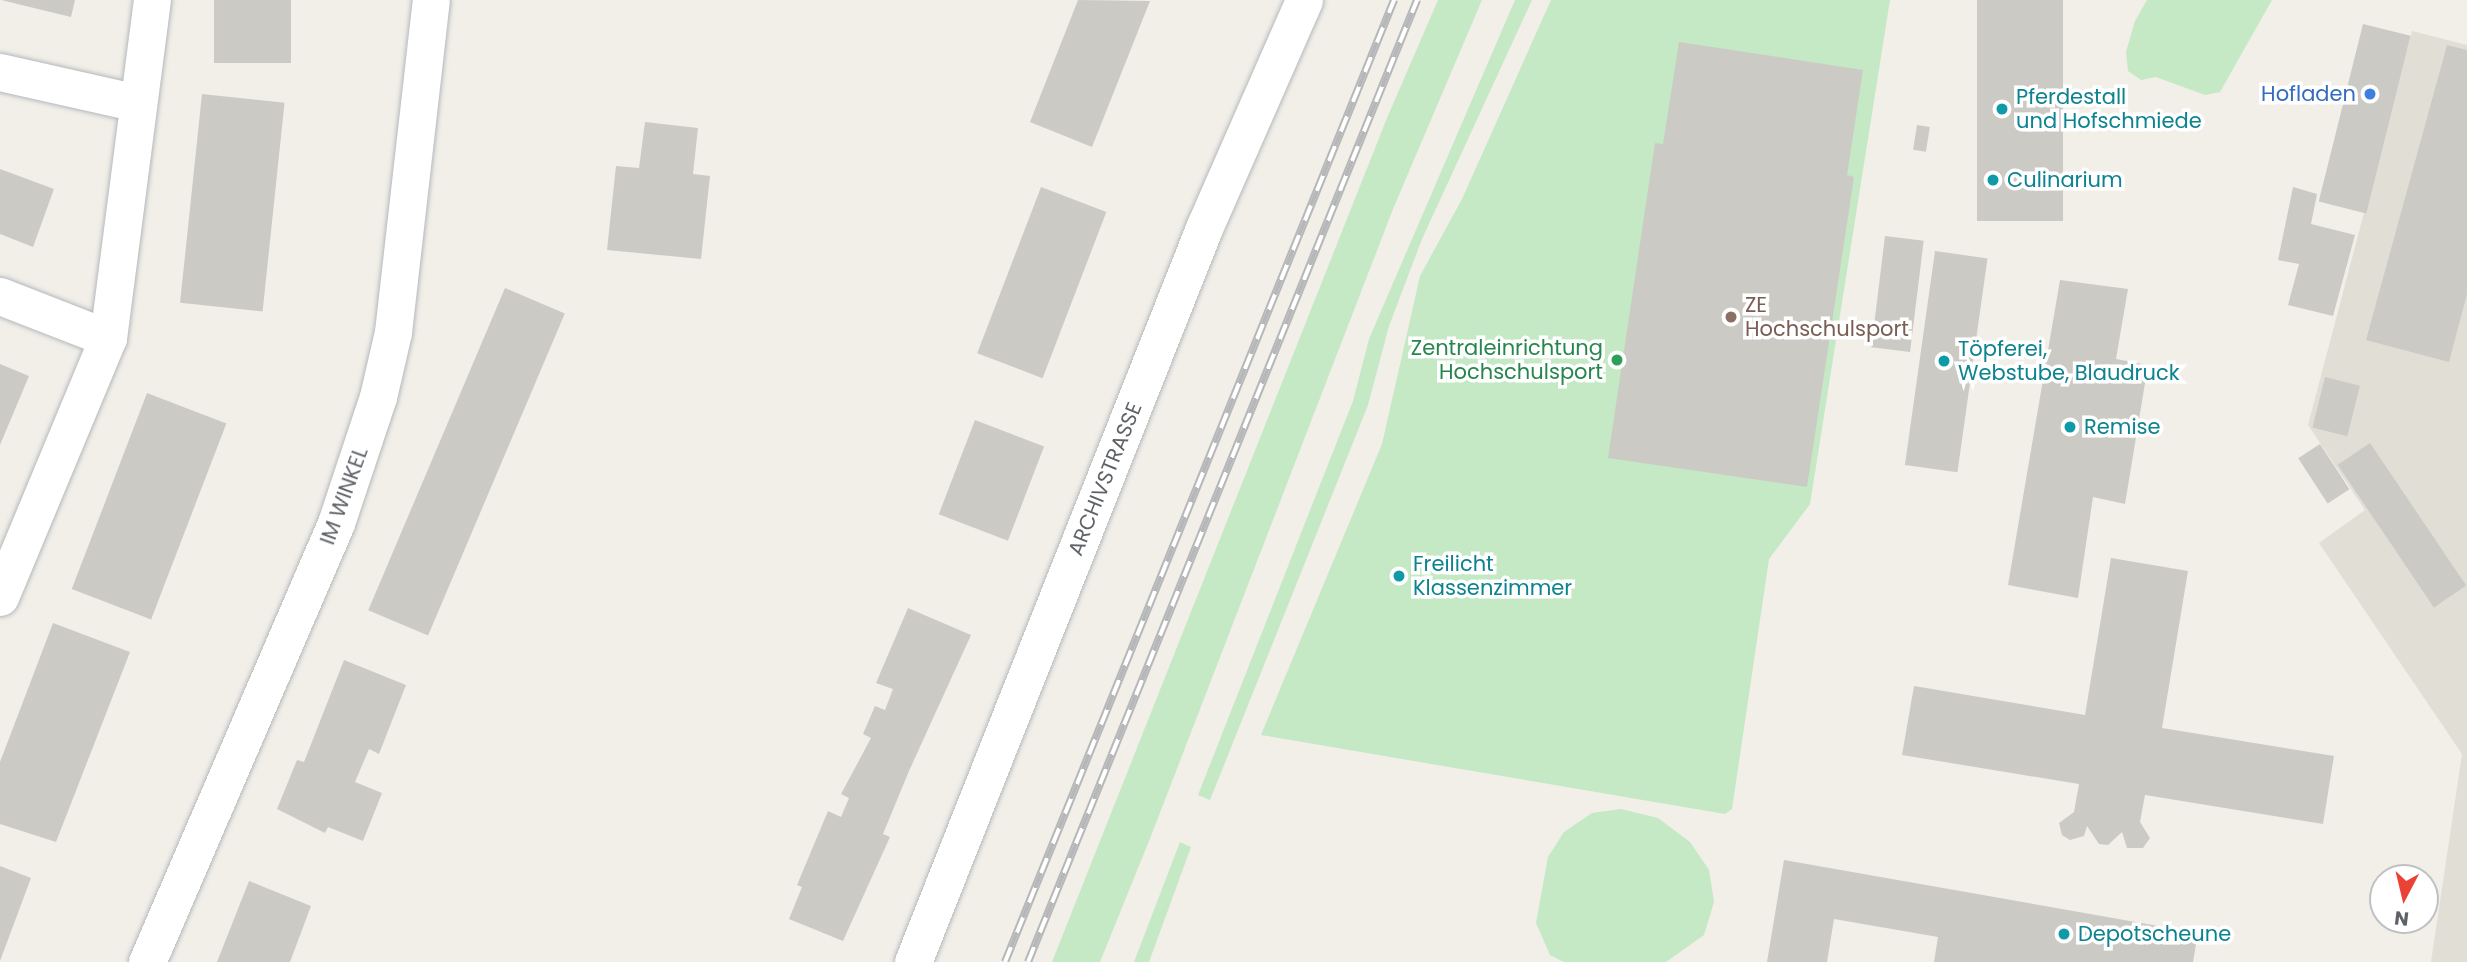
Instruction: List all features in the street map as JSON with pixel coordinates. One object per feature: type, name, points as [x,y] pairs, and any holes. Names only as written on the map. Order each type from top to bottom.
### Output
[{"type":"street","points":[[0,597],[108,338],[152,0]]},
{"type":"street","name":"IM WINKEL","points":[[147,962],[336,523],[379,397],[393,331],[431,0]]},
{"type":"street","name":"ARCHIVSTRASSE","points":[[913,962],[1199,241],[1304,0]]},
{"type":"street","points":[[0,72],[138,103]]},
{"type":"street","points":[[0,296],[108,338]]},
{"type":"shaded area","points":[[2412,31],[2467,45],[2467,962],[2431,962],[2435,934],[2439,934],[2439,908],[2462,754],[2319,543],[2365,510],[2308,425]]},
{"type":"green space","points":[[1438,0],[1482,0],[1393,209],[1151,836],[1100,962],[1052,962],[1387,118]]},
{"type":"green space","points":[[1515,0],[1532,0],[1422,239],[1389,326],[1368,405],[1210,800],[1198,795],[1353,401],[1369,339]]},
{"type":"green space","name":"Zentraleinrichtung Hochschulsport","points":[[1551,0],[1890,0],[1810,504],[1769,559],[1732,809],[1725,814],[1261,735],[1382,444],[1420,276],[1462,199]]},
{"type":"green space","points":[[2147,0],[2272,0],[2220,92],[2205,95],[2156,77],[2141,80],[2128,71],[2126,52],[2135,21]]},
{"type":"green space","points":[[1621,809],[1658,818],[1690,842],[1709,870],[1714,902],[1704,935],[1666,962],[1564,962],[1550,955],[1536,923],[1548,857],[1564,832],[1592,813]]},
{"type":"green space","points":[[1180,842],[1191,847],[1149,962],[1134,962]]},
{"type":"building","points":[[1,0],[75,0],[71,17]]},
{"type":"building","points":[[214,0],[291,0],[291,63],[214,63]]},
{"type":"building","points":[[1078,0],[1150,1],[1092,147],[1030,122]]},
{"type":"building","name":"Pferdestall und Hofschmiede","points":[[1977,0],[2063,0],[2063,221],[1977,221]]},
{"type":"building","name":"Hofladen","points":[[2363,24],[2411,36],[2366,213],[2319,202]]},
{"type":"building","name":"ZE Hochschulsport","points":[[1679,42],[1863,70],[1847,175],[1854,177],[1807,487],[1608,458],[1655,143],[1663,144]]},
{"type":"building","points":[[2447,45],[2467,50],[2467,294],[2449,362],[2366,340]]},
{"type":"building","points":[[202,94],[285,103],[263,312],[180,303]]},
{"type":"building","points":[[645,122],[698,128],[693,174],[710,176],[701,259],[607,250],[616,166],[639,168]]},
{"type":"building","points":[[1917,125],[1930,127],[1926,152],[1913,150]]},
{"type":"building","points":[[0,169],[54,189],[33,247],[0,234]]},
{"type":"building","points":[[1041,187],[1106,212],[1043,378],[977,353]]},
{"type":"building","points":[[2293,187],[2317,194],[2311,224],[2355,235],[2333,316],[2288,305],[2299,264],[2278,260]]},
{"type":"building","points":[[1885,236],[1924,241],[1910,352],[1871,347]]},
{"type":"building","name":"Töpferei, Webstube, Blaudruck","points":[[1935,251],[1987,258],[1957,472],[1905,465]]},
{"type":"building","points":[[2060,280],[2128,289],[2116,359],[2148,365],[2125,504],[2093,497],[2078,598],[2008,585]]},
{"type":"building","points":[[505,288],[565,313],[428,636],[368,610]]},
{"type":"building","points":[[0,364],[29,376],[0,445]]},
{"type":"building","points":[[2325,377],[2360,386],[2347,436],[2312,427]]},
{"type":"building","points":[[147,393],[226,423],[151,620],[72,589]]},
{"type":"building","points":[[975,420],[1044,447],[1008,541],[939,514]]},
{"type":"building","points":[[2370,443],[2466,586],[2434,607],[2338,465]]},
{"type":"building","points":[[2320,444],[2349,489],[2328,503],[2298,458]]},
{"type":"building","points":[[2111,558],[2188,571],[2162,728],[2334,756],[2323,824],[2145,795],[2140,822],[2150,838],[2143,848],[2127,848],[2122,832],[2108,845],[2099,844],[2087,826],[2084,836],[2070,840],[2062,835],[2059,823],[2074,812],[2079,784],[1902,755],[1914,686],[2085,715]]},
{"type":"building","points":[[908,608],[971,635],[909,771],[883,834],[890,837],[843,941],[789,919],[802,887],[797,885],[828,811],[841,817],[849,798],[841,794],[871,738],[863,734],[875,706],[885,710],[893,689],[876,683]]},
{"type":"building","points":[[53,623],[130,652],[56,842],[0,824],[0,762]]},
{"type":"building","points":[[344,660],[406,685],[379,754],[369,749],[355,782],[382,793],[363,841],[328,827],[325,833],[277,809],[297,760],[304,762]]},
{"type":"building","points":[[1784,860],[2198,933],[2193,962],[1934,962],[1938,937],[1834,919],[1827,962],[1767,962]]},
{"type":"building","points":[[0,866],[31,878],[0,961]]},
{"type":"building","points":[[249,881],[311,906],[290,962],[217,962]]},
{"type":"railway","points":[[1005,962],[1394,0]]},
{"type":"railway","points":[[1028,962],[1417,0]]},
{"type":"place","name":"Hofladen","points":[[2370,94]]},
{"type":"place","name":"Pferdestall und Hofschmiede","points":[[2002,109]]},
{"type":"place","name":"Culinarium","points":[[1993,180]]},
{"type":"place","name":"ZE Hochschulsport","points":[[1731,317]]},
{"type":"place","name":"Zentraleinrichtung Hochschulsport","points":[[1617,360]]},
{"type":"place","name":"Töpferei, Webstube, Blaudruck","points":[[1944,361]]},
{"type":"place","name":"Remise","points":[[2070,427]]},
{"type":"place","name":"Freilicht Klassenzimmer","points":[[1399,576]]},
{"type":"place","name":"Depotscheune","points":[[2064,934]]}]
